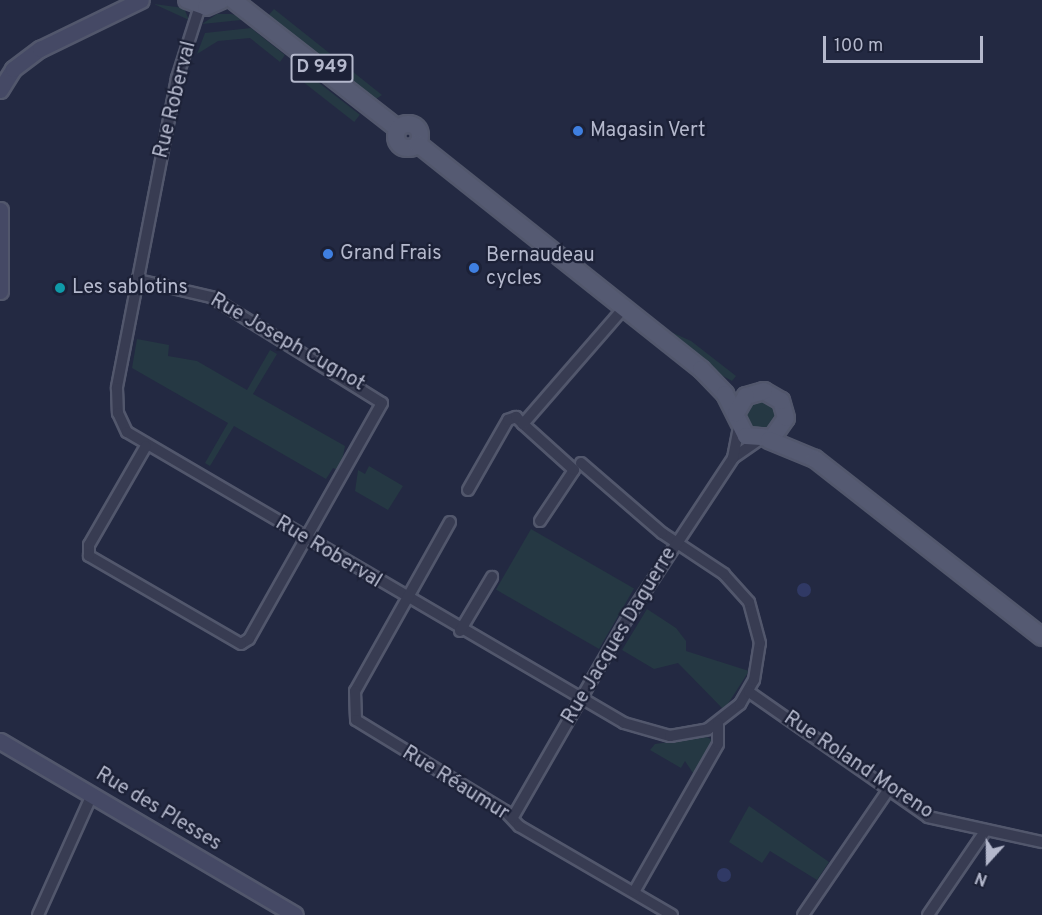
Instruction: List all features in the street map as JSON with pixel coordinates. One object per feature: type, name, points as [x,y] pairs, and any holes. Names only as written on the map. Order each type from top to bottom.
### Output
[{"type":"main road","points":[[194,3],[222,0]]},
{"type":"main road","name":"D 949","points":[[232,0],[398,129],[399,145],[418,144],[624,308]]},
{"type":"main road","points":[[624,308],[701,369],[753,393],[777,396],[786,418],[815,459],[1042,637]]},
{"type":"main road","points":[[701,369],[738,420],[763,440],[815,459]]},
{"type":"main road","points":[[738,420],[753,393]]},
{"type":"main road","points":[[763,440],[786,418]]},
{"type":"street","points":[[2,83],[40,49],[141,0]]},
{"type":"street","name":"Rue Roberval","points":[[194,3],[177,78],[116,402],[128,432],[146,447],[579,700],[658,735],[694,734],[718,723],[749,692]]},
{"type":"street","points":[[0,210],[0,291]]},
{"type":"street","name":"Rue Joseph Cugnot","points":[[138,280],[211,297],[381,399],[380,413],[306,540]]},
{"type":"street","points":[[523,424],[624,308]]},
{"type":"street","points":[[468,490],[508,420],[516,417],[573,470],[540,521]]},
{"type":"street","points":[[733,458],[738,420]]},
{"type":"street","points":[[733,458],[763,440]]},
{"type":"street","points":[[146,447],[88,549],[93,560],[137,586],[241,644],[249,639],[306,540]]},
{"type":"street","name":"Rue Jacques Daguerre","points":[[513,818],[579,700],[676,543],[733,458]]},
{"type":"street","points":[[581,463],[676,543],[724,574],[749,602],[760,643],[749,692]]},
{"type":"street","points":[[408,600],[450,522]]},
{"type":"street","points":[[460,631],[492,577]]},
{"type":"street","name":"Rue Réaumur","points":[[408,600],[355,691],[356,720],[513,818],[519,826],[672,915]]},
{"type":"street","name":"Rue Roland Moreno","points":[[749,692],[928,816],[1042,842]]},
{"type":"street","points":[[634,892],[718,744],[718,723]]},
{"type":"street","name":"Rue des Plesses","points":[[0,741],[295,915]]},
{"type":"street","points":[[803,915],[889,789]]},
{"type":"street","points":[[38,915],[92,795]]},
{"type":"street","points":[[928,915],[986,830]]},
{"type":"shaded area","points":[[154,4],[184,8],[189,20]]},
{"type":"shaded area","points":[[274,9],[382,95],[376,99],[358,91],[267,17]]},
{"type":"shaded area","points":[[217,14],[231,14],[251,19],[202,24]]},
{"type":"shaded area","points":[[251,28],[285,55],[280,62],[250,38],[218,41],[197,54],[205,33]]},
{"type":"shaded area","points":[[296,65],[360,115],[354,122],[290,72]]},
{"type":"shaded area","points":[[660,327],[691,341],[736,376],[732,381],[712,370]]},
{"type":"shaded area","points":[[137,339],[169,345],[168,356],[197,361],[247,390],[270,350],[277,354],[253,394],[345,446],[340,471],[333,468],[326,479],[234,426],[210,466],[205,463],[228,423],[132,368]]},
{"type":"shaded area","points":[[763,399],[774,404],[779,416],[771,430],[752,431],[744,416],[751,402]]},
{"type":"shaded area","points":[[369,466],[403,486],[388,510],[355,491],[358,470],[365,474]]},
{"type":"shaded area","points":[[531,529],[634,588],[599,649],[496,590]]},
{"type":"shaded area","points":[[647,609],[676,628],[686,641],[686,651],[749,671],[724,710],[678,663],[654,669],[622,650]]},
{"type":"shaded area","points":[[707,737],[715,742],[695,776],[685,761],[681,768],[650,750],[655,744]]},
{"type":"shaded area","points":[[749,806],[829,862],[817,880],[770,851],[762,863],[729,842]]},
{"type":"water","points":[[804,583],[809,585],[811,590],[809,595],[804,597],[799,595],[797,590],[799,585]]},
{"type":"water","points":[[724,868],[729,870],[731,875],[729,880],[724,882],[719,880],[717,875],[719,870]]},
{"type":"place","name":"Magasin Vert","points":[[578,131]]},
{"type":"place","name":"Grand Frais","points":[[328,254]]},
{"type":"place","name":"Bernaudeau cycles","points":[[474,268]]},
{"type":"place","name":"Les sablotins","points":[[60,288]]}]
